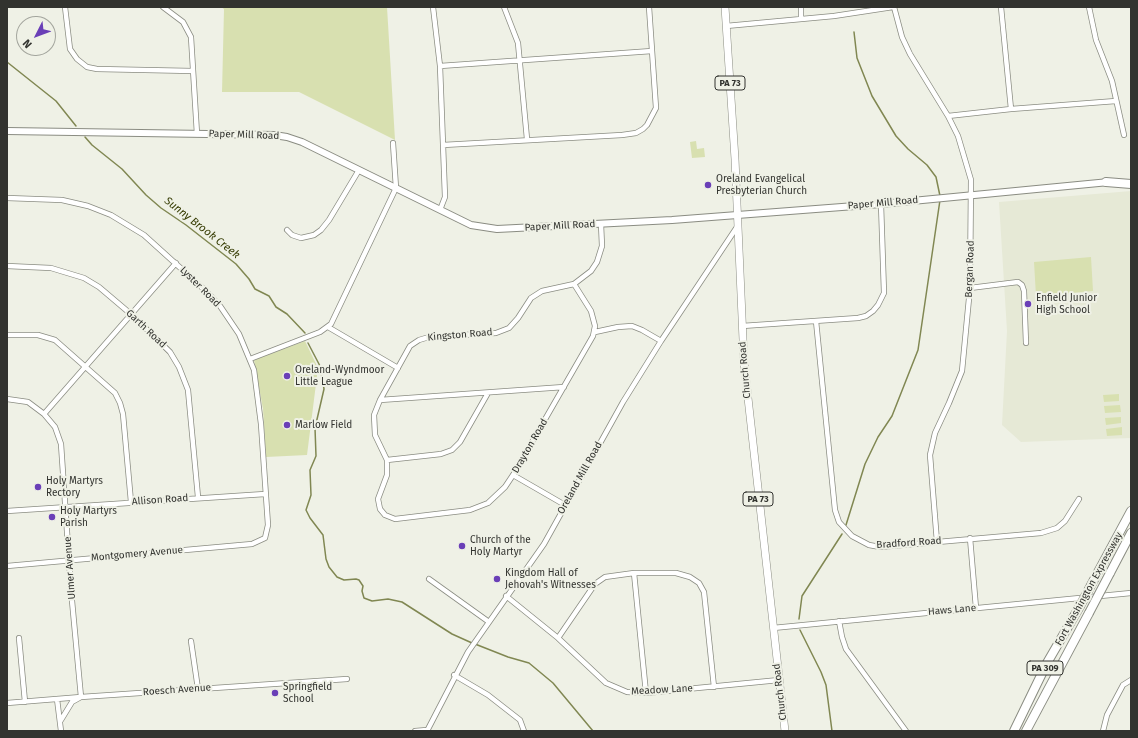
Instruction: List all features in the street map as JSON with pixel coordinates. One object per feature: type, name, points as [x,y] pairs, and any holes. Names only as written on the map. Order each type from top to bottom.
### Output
[{"type":"highway","points":[[1106,182],[1131,181]]},
{"type":"highway","name":"Fort Washington Expressway","points":[[1014,731],[1047,663],[1080,606],[1131,511]]},
{"type":"highway","name":"PA 309","points":[[1026,731],[1090,613],[1131,533]]},
{"type":"main road","name":"Church Road","points":[[725,7],[735,159],[742,326],[751,436],[785,731]]},
{"type":"street","points":[[65,7],[70,49],[77,59],[87,67],[96,69],[193,71]]},
{"type":"street","points":[[163,7],[183,22],[191,37],[197,134]]},
{"type":"street","points":[[433,7],[440,66],[445,197],[444,203],[440,210]]},
{"type":"street","points":[[504,7],[518,43],[527,139]]},
{"type":"street","points":[[443,145],[527,139],[622,135],[636,132],[647,125],[656,108],[649,7]]},
{"type":"street","points":[[801,7],[801,19]]},
{"type":"street","points":[[726,26],[801,19],[894,7]]},
{"type":"street","name":"Bergan Road","points":[[894,7],[902,37],[908,50],[948,116],[958,136],[969,169],[972,196],[970,288],[962,370],[949,404],[934,432],[930,455],[937,542]]},
{"type":"street","points":[[1002,7],[1011,109]]},
{"type":"street","points":[[1089,7],[1096,40],[1112,81],[1124,135]]},
{"type":"street","points":[[440,66],[652,51]]},
{"type":"street","points":[[948,116],[1011,109],[1116,101]]},
{"type":"street","name":"Paper Mill Road","points":[[7,131],[274,135],[287,137],[302,142],[471,225],[490,229],[601,224],[737,215],[940,199],[1106,182]]},
{"type":"street","points":[[250,358],[328,327],[396,188],[393,143]]},
{"type":"street","points":[[287,230],[292,235],[301,238],[314,235],[321,230],[329,220],[359,170]]},
{"type":"street","name":"Lyster Road","points":[[7,198],[62,200],[100,210],[136,230],[176,263],[220,306],[233,324],[250,358],[256,382],[268,525],[265,538]]},
{"type":"street","points":[[742,326],[858,318],[866,316],[878,305],[884,293],[881,204]]},
{"type":"street","name":"Kingston Road","points":[[387,460],[373,427],[374,415],[380,400],[410,346],[422,339],[504,331],[514,323],[529,300],[539,292],[574,284],[587,275],[597,262],[602,246],[601,224]]},
{"type":"street","name":"Oreland Mill Road","points":[[427,730],[454,675],[475,641],[544,544],[623,402],[661,341],[737,227]]},
{"type":"street","points":[[44,414],[176,263]]},
{"type":"street","name":"Garth Road","points":[[7,266],[44,267],[76,275],[99,287],[163,344],[175,359],[184,376],[190,399],[198,498]]},
{"type":"street","points":[[970,288],[1018,282],[1022,285],[1024,291],[1026,343]]},
{"type":"street","points":[[574,284],[591,311],[595,332],[618,327],[632,326],[661,341]]},
{"type":"street","name":"Bradford Road","points":[[816,321],[835,510],[839,522],[852,536],[869,545],[880,547],[1041,533],[1057,528],[1065,521],[1079,499]]},
{"type":"street","points":[[328,327],[398,368]]},
{"type":"street","name":"Drayton Road","points":[[387,460],[387,475],[378,499],[380,510],[385,515],[395,519],[470,510],[493,499],[513,475],[595,332]]},
{"type":"street","points":[[7,334],[50,337],[60,343],[112,388],[120,403],[124,420],[131,502]]},
{"type":"street","points":[[380,400],[564,387]]},
{"type":"street","points":[[387,460],[441,454],[452,450],[460,442],[488,393]]},
{"type":"street","name":"Ulmer Avenue","points":[[7,399],[28,402],[44,414],[55,427],[60,439],[81,697]]},
{"type":"street","points":[[513,475],[565,505]]},
{"type":"street","name":"Allison Road","points":[[7,511],[265,494]]},
{"type":"street","name":"Montgomery Avenue","points":[[7,566],[252,544],[265,538]]},
{"type":"street","points":[[970,538],[976,608]]},
{"type":"street","points":[[634,573],[646,693]]},
{"type":"street","points":[[558,638],[595,584],[605,577],[634,573],[676,573],[690,577],[699,582],[704,592],[714,686]]},
{"type":"street","points":[[429,579],[489,622]]},
{"type":"street","name":"Haws Lane","points":[[773,628],[1131,593]]},
{"type":"street","name":"Meadow Lane","points":[[506,596],[558,638],[606,683],[627,692],[646,693],[779,680]]},
{"type":"street","points":[[839,621],[846,649],[906,731]]},
{"type":"street","points":[[19,638],[24,702]]},
{"type":"street","points":[[191,641],[198,689]]},
{"type":"street","points":[[454,675],[488,695],[520,720],[524,731]]},
{"type":"street","name":"Roesch Avenue","points":[[7,703],[347,679]]},
{"type":"street","points":[[1103,731],[1107,715],[1123,685],[1131,680]]},
{"type":"street","points":[[61,720],[72,702],[81,697]]},
{"type":"street","points":[[57,699],[61,720],[61,731]]},
{"type":"street","points":[[415,731],[427,730]]},
{"type":"shaded area","points":[[1131,191],[1131,438],[1021,442],[1002,425],[1007,331],[999,202]]},
{"type":"green space","points":[[221,7],[387,7],[395,140],[299,92],[222,92],[224,9]]},
{"type":"green space","points":[[696,141],[697,149],[704,148],[705,157],[692,158],[690,142]]},
{"type":"green space","points":[[1091,257],[1093,291],[1036,296],[1034,262]]},
{"type":"green space","name":"Marlow Field","points":[[305,341],[318,368],[307,455],[266,457],[263,409],[254,360]]},
{"type":"green space","points":[[1119,394],[1119,401],[1104,402],[1103,395]]},
{"type":"green space","points":[[1120,405],[1121,412],[1105,413],[1104,406]]},
{"type":"green space","points":[[1121,417],[1121,423],[1106,425],[1105,418]]},
{"type":"green space","points":[[1122,427],[1122,435],[1107,436],[1106,429]]},
{"type":"waterway","points":[[854,32],[857,58],[872,96],[896,136],[908,149],[927,165],[936,177],[940,196]]},
{"type":"waterway","name":"Sunny Brook Creek","points":[[7,62],[56,101],[76,126]]},
{"type":"waterway","name":"Sunny Brook Creek","points":[[85,137],[92,145],[122,169],[146,195],[161,208],[186,225],[236,264],[249,279],[255,289],[269,296],[276,307],[287,314],[305,333]]},
{"type":"waterway","points":[[846,525],[865,464],[878,437],[892,416],[918,350],[940,200]]},
{"type":"waterway","name":"Sunny Brook Creek","points":[[308,343],[320,366],[324,389],[315,428],[316,456],[310,470],[311,495],[306,510],[323,535],[326,559],[329,567],[337,577],[344,580],[359,580],[363,586],[362,591],[364,598],[372,601],[388,599],[402,602],[452,634],[472,643]]},
{"type":"waterway","points":[[799,619],[802,596],[842,534]]},
{"type":"waterway","points":[[800,630],[826,685],[832,731]]},
{"type":"waterway","name":"Sunny Brook Creek","points":[[475,644],[508,657],[529,663],[553,683],[593,731]]},
{"type":"place","name":"Oreland Evangelical Presbyterian Church","points":[[708,185]]},
{"type":"place","name":"Enfield Junior High School","points":[[1028,304]]},
{"type":"place","name":"Oreland-Wyndmoor Little League","points":[[287,376]]},
{"type":"place","name":"Marlow Field","points":[[287,425]]},
{"type":"place","name":"Holy Martyrs Rectory","points":[[38,487]]},
{"type":"place","name":"Holy Martyrs Parish","points":[[52,517]]},
{"type":"place","name":"Church of the Holy Martyr","points":[[462,546]]},
{"type":"place","name":"Kingdom Hall of Jehovah's Witnesses","points":[[497,579]]},
{"type":"place","name":"Springfield School","points":[[275,693]]}]
